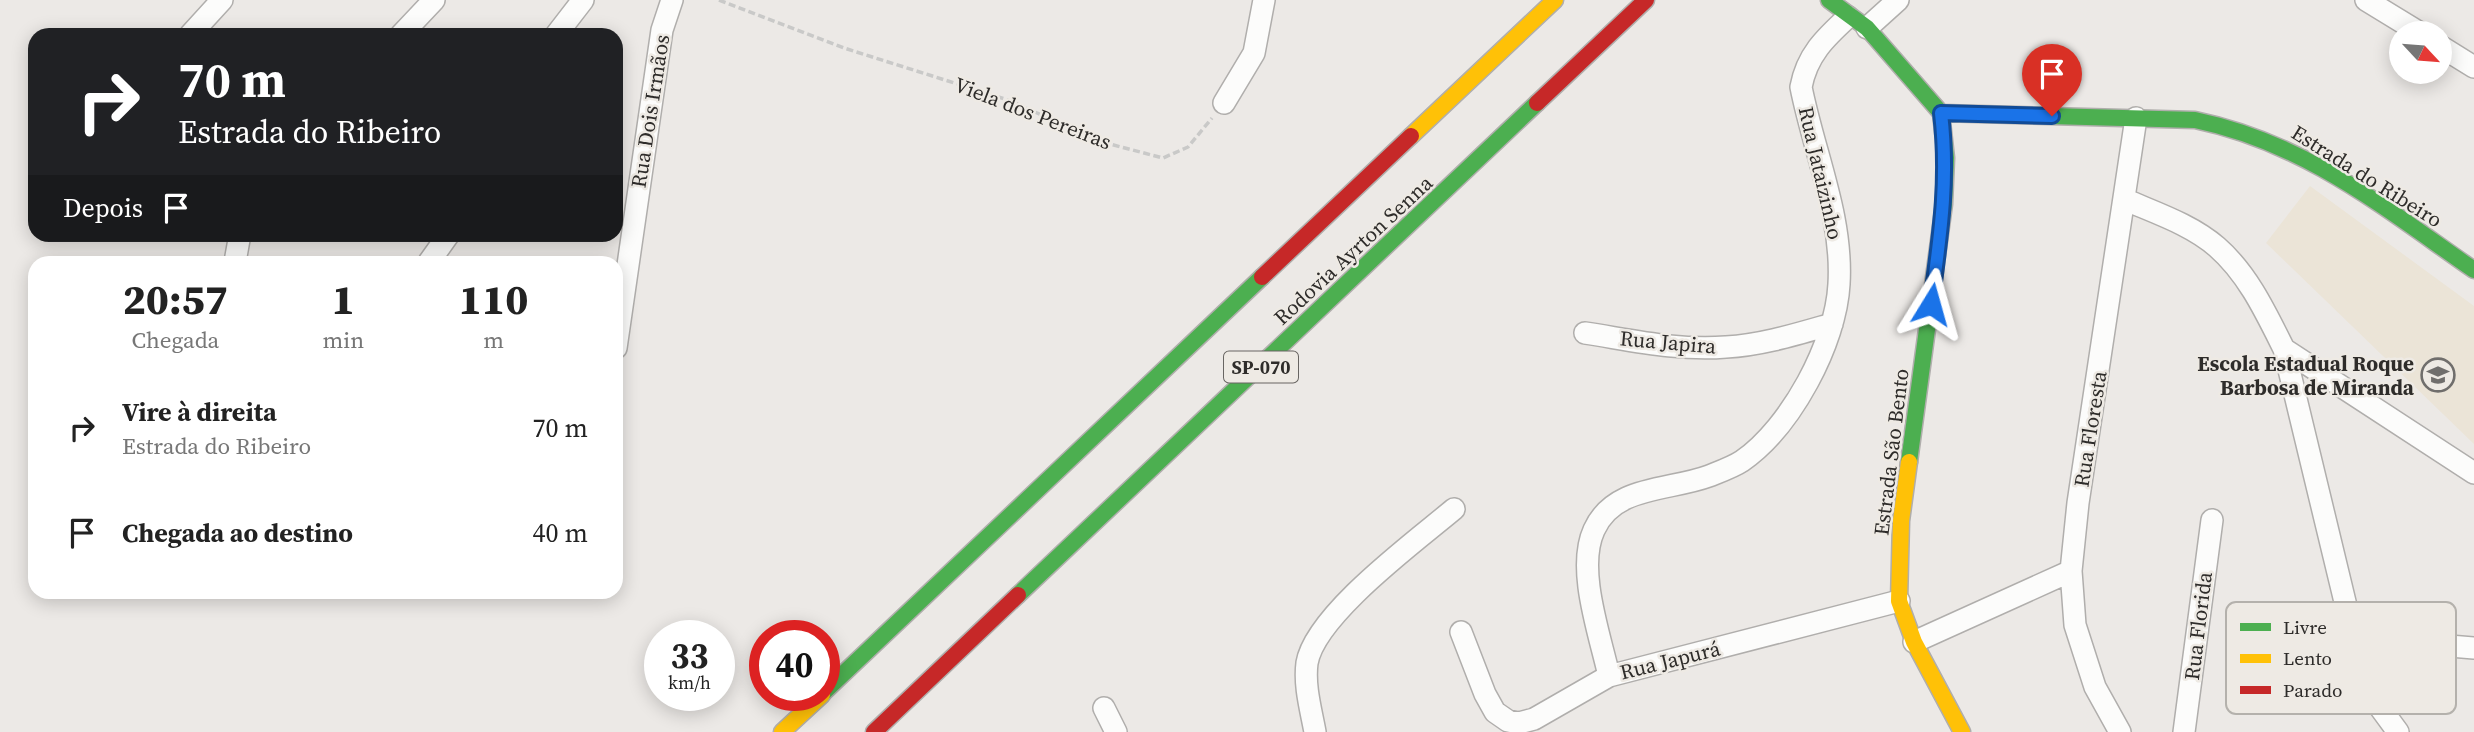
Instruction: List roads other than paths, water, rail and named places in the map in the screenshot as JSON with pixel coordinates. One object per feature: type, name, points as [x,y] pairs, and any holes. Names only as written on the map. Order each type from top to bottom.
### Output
[{"type":"main road","name":"Rodovia Ayrton Senna","points":[[840,678],[1555,0]]},
{"type":"main road","name":"Rodovia Ayrton Senna","points":[[874,732],[1646,0]]},
{"type":"main road","points":[[1829,0],[1848,17],[1867,28],[1941,113]]},
{"type":"main road","name":"Estrada do Ribeiro","points":[[1941,113],[2222,123],[2271,140],[2323,167],[2474,270]]},
{"type":"main road","name":"Estrada São Bento","points":[[1941,113],[1946,158],[1944,204],[1901,521],[1899,601],[1913,642],[1962,732]]},
{"type":"main road","name":"Rodovia Ayrton Senna","points":[[782,732],[805,711]]},
{"type":"street","points":[[196,28],[222,0]]},
{"type":"street","points":[[408,28],[434,0]]},
{"type":"street","points":[[561,28],[583,0]]},
{"type":"street","name":"Rua Dois Irmãos","points":[[623,300],[662,30],[671,0]]},
{"type":"street","points":[[1224,103],[1254,53],[1264,0]]},
{"type":"street","points":[[1867,28],[1898,0]]},
{"type":"street","points":[[2366,0],[2400,21]]},
{"type":"street","name":"Rua Jataizinho","points":[[1609,676],[1588,582],[1588,552],[1593,531],[1603,515],[1618,501],[1646,490],[1707,477],[1742,461],[1788,412],[1810,378],[1832,324],[1839,283],[1838,244],[1832,205],[1801,87],[1804,69],[1814,51],[1848,17]]},
{"type":"street","points":[[2452,53],[2474,67]]},
{"type":"street","name":"Rua Floresta","points":[[2120,732],[2095,687],[2075,625],[2071,571],[2078,503],[2126,200],[2136,118]]},
{"type":"street","points":[[2126,200],[2183,226],[2216,246],[2238,270],[2261,303],[2284,349],[2346,602]]},
{"type":"street","name":"Rua Japira","points":[[1585,332],[1680,347],[1725,347],[1774,340],[1832,324]]},
{"type":"street","points":[[2284,349],[2474,473]]},
{"type":"street","points":[[1315,732],[1308,694],[1307,664],[1317,639],[1342,607],[1454,509]]},
{"type":"street","name":"Rua Florida","points":[[2184,732],[2212,520]]},
{"type":"street","points":[[1913,642],[2071,571]]},
{"type":"street","name":"Rua Japurá","points":[[1461,632],[1485,694],[1495,712],[1508,721],[1519,723],[1534,719],[1609,676],[1899,601]]},
{"type":"street","points":[[2456,646],[2474,648]]},
{"type":"street","points":[[1104,708],[1116,732]]},
{"type":"street","points":[[2385,714],[2398,732]]},
{"type":"place","name":"Escola Estadual Roque Barbosa de Miranda","points":[[2438,375]]}]
